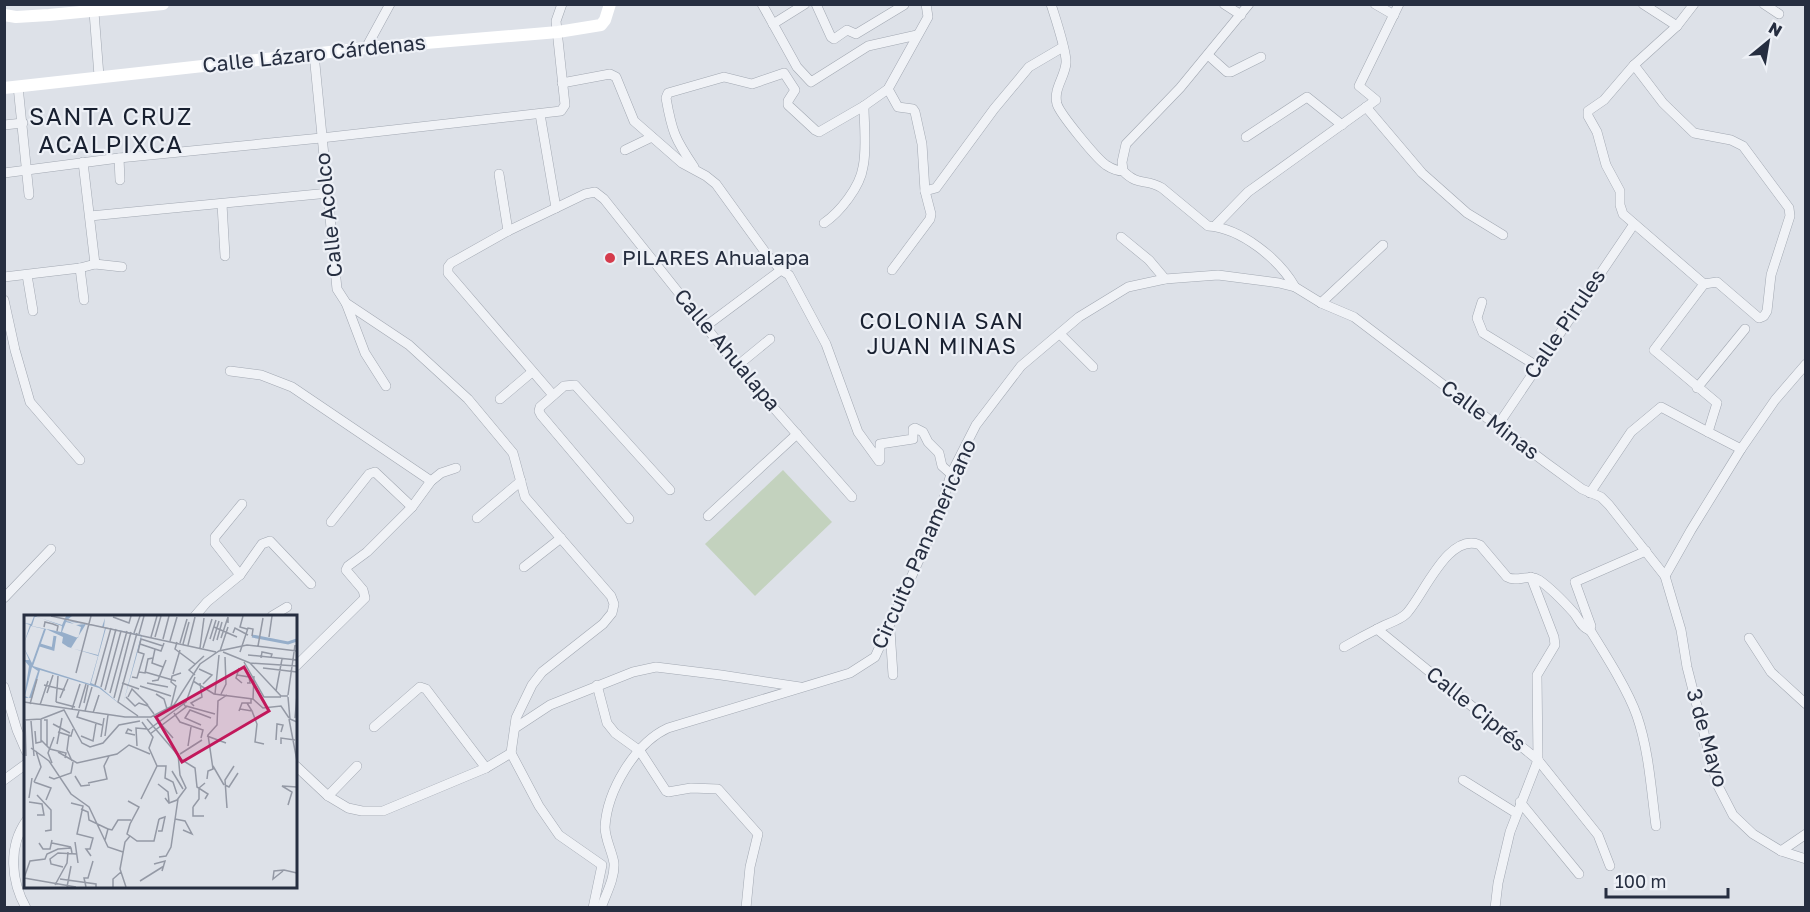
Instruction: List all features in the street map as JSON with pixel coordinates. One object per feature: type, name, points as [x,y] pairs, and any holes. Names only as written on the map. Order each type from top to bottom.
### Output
[{"type":"street","points":[[4,15],[38,16],[162,4]]},
{"type":"street","points":[[366,48],[390,4]]},
{"type":"street","points":[[4,173],[119,158],[540,114],[564,109],[557,16],[562,4]]},
{"type":"street","name":"Calle Lázaro Cárdenas","points":[[4,88],[366,48],[558,32],[601,25],[610,4]]},
{"type":"street","points":[[762,4],[797,67],[811,82],[868,46],[917,35]]},
{"type":"street","points":[[773,24],[805,4]]},
{"type":"street","points":[[816,4],[834,39],[847,30],[856,34],[904,5]]},
{"type":"street","points":[[784,73],[795,90],[788,105],[819,132],[888,89],[928,17],[926,4]]},
{"type":"street","points":[[1051,4],[1067,62],[1056,92],[1056,102],[1060,111],[1104,164],[1117,171],[1123,171]]},
{"type":"street","points":[[1224,4],[1241,15]]},
{"type":"street","points":[[1249,4],[1180,88],[1126,144],[1122,162],[1123,171],[1133,180],[1154,183],[1208,226],[1215,226],[1243,236],[1287,273],[1295,287]]},
{"type":"street","points":[[1375,4],[1394,15]]},
{"type":"street","points":[[1215,226],[1248,192],[1376,100],[1359,86],[1399,4]]},
{"type":"street","points":[[1643,4],[1677,26]]},
{"type":"street","points":[[1694,4],[1677,26],[1634,65],[1604,100],[1588,111],[1588,116],[1597,132],[1606,165],[1620,191],[1620,205],[1623,214],[1704,285]]},
{"type":"street","points":[[1764,4],[1779,14]]},
{"type":"street","points":[[94,12],[99,76]]},
{"type":"street","points":[[925,191],[936,188],[1029,67],[1063,47]]},
{"type":"street","name":"Calle Acolco","points":[[314,54],[337,289],[346,303],[409,345],[468,399],[513,453],[525,497],[611,596],[614,604],[612,613],[603,624],[542,672],[524,700],[516,718],[515,728]]},
{"type":"street","points":[[1208,55],[1227,72],[1261,57]]},
{"type":"street","points":[[1634,65],[1652,90],[1694,133],[1731,140],[1743,146],[1790,208],[1790,216],[1771,275],[1767,311],[1764,316],[1759,318],[1717,282],[1704,285],[1654,350],[1717,403],[1708,432]]},
{"type":"street","points":[[696,169],[671,130],[666,98],[668,93],[724,77],[752,84],[797,67]]},
{"type":"street","points":[[562,83],[613,74],[616,77],[634,121],[682,163],[696,169],[716,184],[768,256],[789,275],[825,344],[858,432],[879,461],[880,444],[913,439],[915,428],[923,432],[928,442],[939,453],[942,466],[951,474]]},
{"type":"street","points":[[18,86],[29,195]]},
{"type":"street","points":[[888,89],[898,107],[913,109],[915,112],[922,144],[925,191],[931,214],[930,219],[892,270]]},
{"type":"street","points":[[1246,137],[1306,97],[1342,125]]},
{"type":"street","points":[[824,223],[837,214],[863,168],[864,106]]},
{"type":"street","points":[[1366,107],[1422,173],[1467,213],[1503,235]]},
{"type":"street","points":[[540,114],[556,208]]},
{"type":"street","points":[[4,125],[22,123]]},
{"type":"street","points":[[624,150],[652,137]]},
{"type":"street","points":[[119,158],[120,180]]},
{"type":"street","points":[[83,162],[95,264]]},
{"type":"street","points":[[500,174],[508,231]]},
{"type":"street","name":"Calle Ahualapa","points":[[532,372],[448,273],[447,267],[508,231],[585,194],[595,192],[604,199],[737,366],[852,497]]},
{"type":"street","points":[[90,216],[329,193]]},
{"type":"street","points":[[222,204],[225,256]]},
{"type":"street","name":"Calle Pirules","points":[[1498,425],[1634,224]]},
{"type":"street","points":[[1121,237],[1149,260],[1165,279]]},
{"type":"street","points":[[1321,303],[1383,245]]},
{"type":"street","points":[[4,277],[80,268],[95,264],[122,267]]},
{"type":"street","points":[[80,268],[84,300]]},
{"type":"street","points":[[706,326],[781,270]]},
{"type":"street","points":[[27,275],[33,312]]},
{"type":"street","name":"Circuito Panamericano","points":[[515,728],[550,705],[633,672],[656,667],[802,688],[850,673],[875,657],[938,518],[951,474],[976,425],[1021,366],[1078,317],[1128,286],[1165,279],[1218,275],[1295,287]]},
{"type":"street","name":"Calle Minas","points":[[1295,287],[1321,303],[1354,317],[1545,462],[1601,498],[1665,576]]},
{"type":"street","points":[[4,300],[10,351],[30,402],[80,460]]},
{"type":"street","points":[[1482,302],[1477,318],[1483,333],[1537,366]]},
{"type":"street","points":[[346,303],[365,353],[386,386]]},
{"type":"street","points":[[1697,388],[1745,329]]},
{"type":"street","points":[[1060,334],[1093,367]]},
{"type":"street","points":[[737,366],[770,339]]},
{"type":"street","points":[[1665,576],[1741,449],[1775,400],[1806,364]]},
{"type":"street","points":[[230,371],[261,375],[292,387],[430,481]]},
{"type":"street","points":[[500,399],[532,372],[553,395]]},
{"type":"street","points":[[629,519],[541,415],[540,406],[568,384],[575,385],[670,490]]},
{"type":"street","points":[[1590,493],[1631,432],[1661,407],[1741,449]]},
{"type":"street","points":[[708,516],[797,434]]},
{"type":"street","points":[[297,665],[365,598],[363,590],[346,570],[348,566],[367,552],[412,507],[430,481],[441,473],[456,468]]},
{"type":"street","points":[[331,522],[369,474],[375,472],[412,507]]},
{"type":"street","points":[[477,518],[521,481]]},
{"type":"street","points":[[240,575],[215,543],[215,537],[242,504]]},
{"type":"street","points":[[524,567],[561,538]]},
{"type":"street","points":[[196,615],[207,602],[240,575],[262,544],[270,541],[311,584]]},
{"type":"street","points":[[1344,647],[1404,616],[1446,558],[1466,544],[1475,543],[1480,545],[1512,580],[1531,578],[1539,580],[1574,613],[1585,629],[1590,630]]},
{"type":"street","points":[[4,598],[51,549]]},
{"type":"street","points":[[1646,551],[1575,582],[1591,626],[1590,630],[1636,713],[1644,741],[1656,826]]},
{"type":"street","name":"3 de Mayo","points":[[1665,576],[1679,620],[1687,667],[1717,784],[1733,815],[1753,834],[1781,850],[1806,859]]},
{"type":"street","name":"Calle Ciprés","points":[[1531,578],[1554,638],[1554,645],[1537,675],[1538,760]]},
{"type":"street","points":[[274,615],[287,607]]},
{"type":"street","points":[[890,627],[892,675]]},
{"type":"street","name":"Calle Ciprés","points":[[1377,629],[1538,760]]},
{"type":"street","points":[[1749,638],[1771,672],[1806,704]]},
{"type":"street","points":[[597,685],[608,723],[615,733],[640,751],[668,792],[691,788],[718,789],[758,834],[750,867],[747,908]]},
{"type":"street","points":[[4,687],[24,746]]},
{"type":"street","points":[[374,728],[420,687],[426,689],[486,768]]},
{"type":"street","points":[[601,908],[610,886],[614,865],[605,828],[610,802],[618,780],[646,741],[668,728],[802,688]]},
{"type":"street","points":[[515,728],[511,753],[539,806],[559,835],[602,865],[593,908]]},
{"type":"street","points":[[297,767],[328,796],[348,808],[383,811],[486,768],[511,753]]},
{"type":"street","points":[[1497,906],[1498,883],[1516,813],[1538,760],[1598,835],[1610,866]]},
{"type":"street","points":[[4,780],[24,765]]},
{"type":"street","points":[[328,796],[357,766]]},
{"type":"street","points":[[1463,780],[1516,813]]},
{"type":"street","points":[[1520,802],[1579,874]]},
{"type":"street","points":[[24,825],[14,849],[14,872],[20,896],[26,908]]},
{"type":"street","points":[[1781,850],[1806,834]]},
{"type":"green space","points":[[783,470],[832,522],[755,596],[705,544]]},
{"type":"place","name":"PILARES Ahualapa","points":[[610,258]]},
{"type":"district","name":"SANTA CRUZ ACALPIXCA","points":[[111,131]]},
{"type":"district","name":"COLONIA SAN JUAN MINAS","points":[[942,334]]}]
